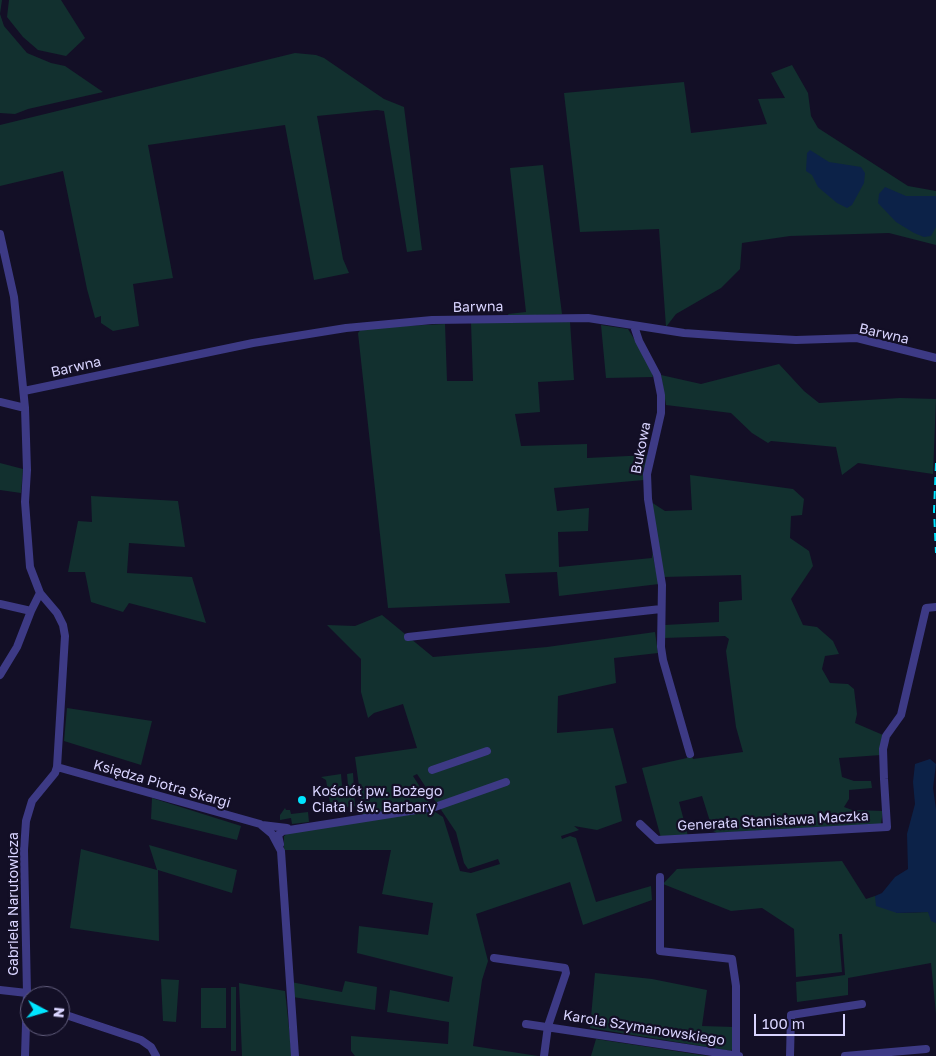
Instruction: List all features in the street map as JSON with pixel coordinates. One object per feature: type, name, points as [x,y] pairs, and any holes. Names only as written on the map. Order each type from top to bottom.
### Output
[{"type":"street","name":"Gabriela Narutowicza","points":[[0,234],[14,297],[24,391],[27,470],[25,502],[30,567],[40,593],[57,614],[63,625],[65,636],[56,773],[32,801],[26,821],[24,850],[29,986]]},
{"type":"street","name":"Barwna","points":[[24,391],[148,364],[346,328],[432,320],[579,318],[684,333],[768,339],[857,338],[936,358]]},
{"type":"street","name":"Bukowa","points":[[634,326],[639,342],[657,375],[661,395],[661,413],[647,474],[648,499],[662,586],[663,660],[690,754]]},
{"type":"street","points":[[0,402],[25,408]]},
{"type":"street","points":[[0,675],[17,647],[31,610],[40,593]]},
{"type":"street","points":[[0,604],[31,610]]},
{"type":"street","name":"Generała Stanisława Maczka","points":[[640,824],[657,840],[887,828],[884,771],[886,736],[901,715],[926,608],[936,608]]},
{"type":"street","points":[[408,637],[661,609]]},
{"type":"street","points":[[432,770],[487,751]]},
{"type":"street","name":"Księdza Piotra Skargi","points":[[57,767],[260,824],[297,828]]},
{"type":"street","name":"Księdza Piotra Skargi","points":[[295,1056],[279,832],[435,807],[506,782]]},
{"type":"street","name":"Księdza Piotra Skargi","points":[[260,824],[272,834],[281,851]]},
{"type":"street","name":"Karola Szymanowskiego","points":[[526,1024],[737,1056],[736,986],[732,959],[660,951],[660,877]]},
{"type":"street","name":"Karola Szymanowskiego","points":[[494,958],[565,968],[566,973],[548,1026],[544,1056]]},
{"type":"street","points":[[0,990],[20,997]]},
{"type":"street","points":[[790,1056],[791,1016],[862,1004]]},
{"type":"street","points":[[70,1017],[141,1040],[152,1047],[156,1056]]},
{"type":"street","name":"Gabriela Narutowicza","points":[[25,1056],[26,1036]]},
{"type":"street","points":[[845,1056],[926,1049]]},
{"type":"green space","points":[[9,0],[61,0],[85,38],[66,56],[38,50],[23,37],[7,17]]},
{"type":"green space","points":[[0,14],[4,26],[27,53],[51,63],[65,66],[103,92],[28,109],[15,114],[0,113]]},
{"type":"green space","points":[[295,53],[316,55],[324,58],[384,99],[404,107],[422,250],[407,252],[384,111],[377,110],[317,116],[343,259],[349,273],[314,280],[285,125],[148,145],[173,278],[133,284],[139,326],[113,331],[101,323],[101,316],[95,318],[87,289],[63,171],[0,186],[0,125]]},
{"type":"green space","points":[[792,65],[808,93],[811,116],[818,128],[908,186],[936,191],[936,245],[889,233],[790,236],[742,243],[740,269],[721,288],[676,314],[666,327],[659,229],[580,232],[564,93],[684,82],[691,133],[767,124],[758,99],[785,98],[771,73]]},
{"type":"green space","points":[[543,165],[562,314],[509,316],[508,314],[526,312],[510,168]]},
{"type":"green space","points":[[570,322],[574,380],[538,382],[540,412],[515,414],[521,446],[587,444],[587,458],[649,455],[644,470],[644,480],[554,488],[557,511],[589,508],[588,531],[558,532],[559,567],[652,558],[652,552],[659,584],[559,596],[557,572],[505,574],[510,603],[388,608],[358,333],[362,328],[445,324],[447,381],[473,381],[471,323]]},
{"type":"green space","points":[[601,325],[628,329],[650,365],[653,377],[606,378]]},
{"type":"green space","points":[[779,364],[804,391],[819,403],[900,398],[936,399],[933,474],[858,463],[842,475],[836,447],[771,441],[768,443],[752,433],[731,413],[666,405],[661,375],[701,384]]},
{"type":"green space","points":[[0,463],[23,469],[21,493],[0,490]]},
{"type":"green space","points":[[690,475],[793,489],[804,499],[802,515],[791,516],[790,538],[809,551],[813,566],[791,599],[803,625],[817,627],[833,641],[839,654],[825,656],[822,669],[830,683],[848,684],[854,689],[857,714],[855,723],[883,735],[881,755],[839,758],[842,777],[854,781],[871,781],[872,788],[849,790],[849,799],[844,807],[852,810],[883,811],[881,824],[717,833],[713,831],[702,796],[679,802],[688,836],[661,838],[642,768],[687,758],[687,756],[692,756],[693,759],[743,752],[736,727],[726,651],[729,639],[725,636],[663,638],[665,625],[719,622],[719,602],[742,600],[741,575],[663,577],[651,502],[665,511],[692,510]]},
{"type":"green space","points":[[91,496],[178,501],[185,547],[129,543],[127,573],[192,577],[206,623],[129,603],[123,612],[91,602],[85,572],[68,572],[78,521],[92,522]]},
{"type":"green space","points":[[382,615],[433,657],[547,647],[655,632],[658,653],[614,658],[616,683],[558,696],[557,733],[613,728],[627,783],[615,786],[622,821],[597,830],[574,826],[579,830],[561,836],[562,839],[570,836],[576,838],[596,902],[651,886],[652,900],[583,925],[570,882],[476,914],[488,961],[482,980],[473,1046],[538,1056],[355,1056],[351,1051],[351,1036],[448,1044],[449,1022],[387,1012],[390,990],[449,1002],[453,977],[357,953],[359,926],[428,935],[433,903],[382,894],[391,850],[284,850],[284,836],[288,833],[432,810],[443,817],[460,871],[471,873],[500,864],[498,859],[468,869],[464,863],[456,832],[417,774],[413,776],[429,801],[426,806],[363,815],[355,757],[417,748],[403,704],[374,713],[368,718],[361,692],[361,659],[327,625],[355,626]]},
{"type":"green space","points":[[67,708],[152,721],[141,765],[64,741]]},
{"type":"green space","points":[[353,773],[355,806],[331,809],[326,780],[321,777],[341,774],[342,786],[348,785],[347,774]]},
{"type":"green space","points":[[152,798],[241,826],[237,840],[151,819]]},
{"type":"green space","points":[[285,808],[290,810],[291,814],[308,812],[309,822],[292,824],[291,818],[280,820],[280,815]]},
{"type":"green space","points":[[149,845],[237,870],[232,893],[158,870],[159,941],[70,928],[81,849],[157,870]]},
{"type":"green space","points":[[842,861],[866,899],[875,896],[897,913],[928,912],[936,922],[936,1014],[931,963],[848,978],[848,995],[797,1002],[796,982],[845,975],[842,934],[839,934],[842,972],[796,977],[794,929],[762,908],[731,911],[663,884],[677,869]]},
{"type":"green space","points":[[595,973],[652,979],[707,990],[702,1026],[734,1027],[734,1046],[731,1051],[590,1028]]},
{"type":"green space","points":[[161,979],[179,980],[176,1022],[163,1021]]},
{"type":"green space","points":[[345,981],[377,987],[375,1010],[293,997],[291,982],[342,992]]},
{"type":"green space","points":[[239,983],[285,991],[292,1056],[242,1056]]},
{"type":"green space","points":[[231,987],[236,987],[236,1051],[231,1051]]},
{"type":"green space","points":[[201,988],[226,988],[226,1028],[201,1028]]},
{"type":"green space","points":[[596,1039],[708,1056],[591,1056]]},
{"type":"water","points":[[810,150],[829,162],[861,167],[865,173],[864,183],[852,205],[847,208],[837,203],[818,187],[812,175],[806,171],[807,153]]},
{"type":"water","points":[[885,187],[906,196],[936,196],[936,227],[931,236],[924,237],[914,233],[896,222],[878,203],[879,194]]},
{"type":"water","points":[[930,759],[936,764],[933,788],[936,809],[936,923],[931,921],[928,912],[897,913],[876,906],[875,896],[882,893],[895,877],[908,869],[907,834],[915,804],[913,782],[915,764]]},
{"type":"railway","points":[[936,463],[934,511],[936,553]]},
{"type":"place","name":"Kościół pw. Bożego Ciała i św. Barbary","points":[[302,800]]}]
